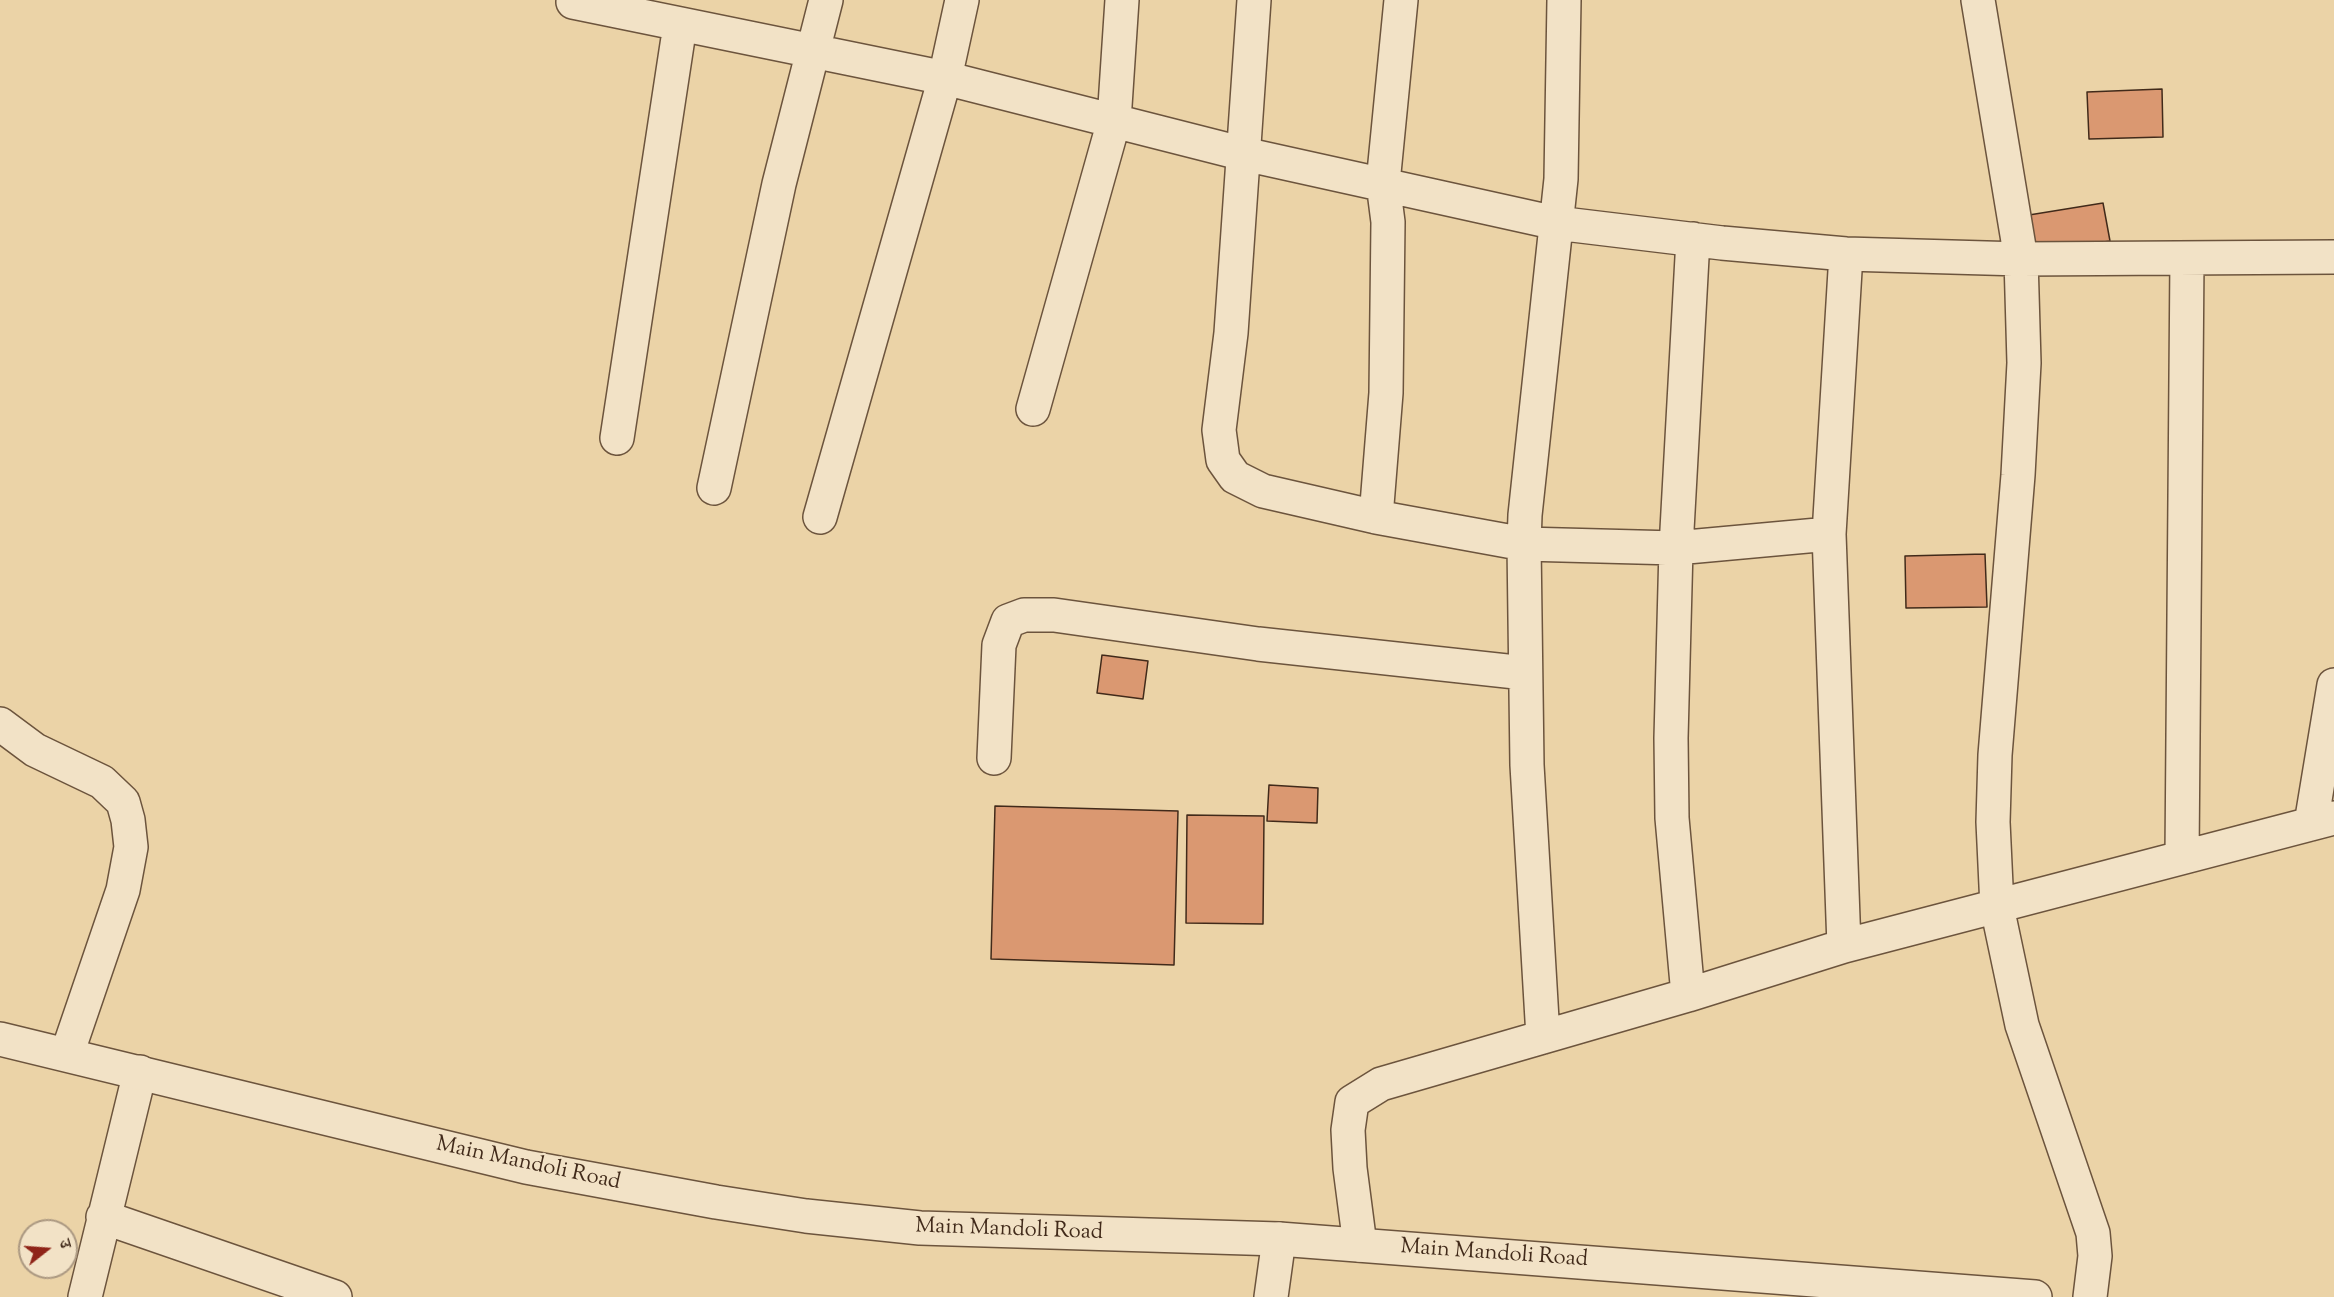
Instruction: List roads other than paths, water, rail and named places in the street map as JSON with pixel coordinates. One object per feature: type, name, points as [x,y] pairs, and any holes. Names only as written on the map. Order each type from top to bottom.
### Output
[{"type":"street","points":[[714,488],[779,184],[826,0]]},
{"type":"street","points":[[820,517],[945,78],[962,0]]},
{"type":"street","points":[[1033,409],[1114,121],[1122,0]]},
{"type":"street","points":[[1254,0],[1231,333],[1220,430],[1223,460],[1235,477],[1263,491],[1376,517],[1524,544],[1676,548],[1829,534]]},
{"type":"street","points":[[1376,517],[1386,393],[1388,222],[1383,183],[1401,0]]},
{"type":"street","points":[[1543,1036],[1527,765],[1524,544],[1525,515],[1561,179],[1564,0]]},
{"type":"street","points":[[1978,0],[2021,259],[2024,363],[2018,475],[1995,766],[1993,822],[1997,907],[2022,1025],[2092,1233],[2095,1256],[2090,1297]]},
{"type":"street","points":[[573,2],[945,78],[1244,154],[1556,223],[1846,254],[2021,259],[2334,257]]},
{"type":"street","points":[[617,438],[680,25]]},
{"type":"street","points":[[1688,995],[1672,818],[1671,738],[1676,548],[1693,239]]},
{"type":"street","points":[[1844,946],[1829,534],[1846,254]]},
{"type":"street","points":[[2182,857],[2187,258]]},
{"type":"street","points":[[994,758],[999,645],[1008,621],[1024,615],[1054,615],[1258,644],[1525,673]]},
{"type":"street","points":[[1359,1245],[1348,1139],[1352,1102],[1381,1084],[1688,995],[1844,946],[2322,821],[2334,685]]},
{"type":"street","points":[[0,724],[34,750],[102,782],[123,802],[128,820],[131,848],[123,890],[67,1054]]},
{"type":"street","name":"Main Mandoli Road","points":[[0,1039],[526,1167],[806,1216],[920,1228],[1279,1239],[2035,1297]]},
{"type":"street","points":[[85,1297],[140,1072]]},
{"type":"street","points":[[103,1217],[335,1297]]},
{"type":"street","points":[[1271,1297],[1279,1239]]}]
